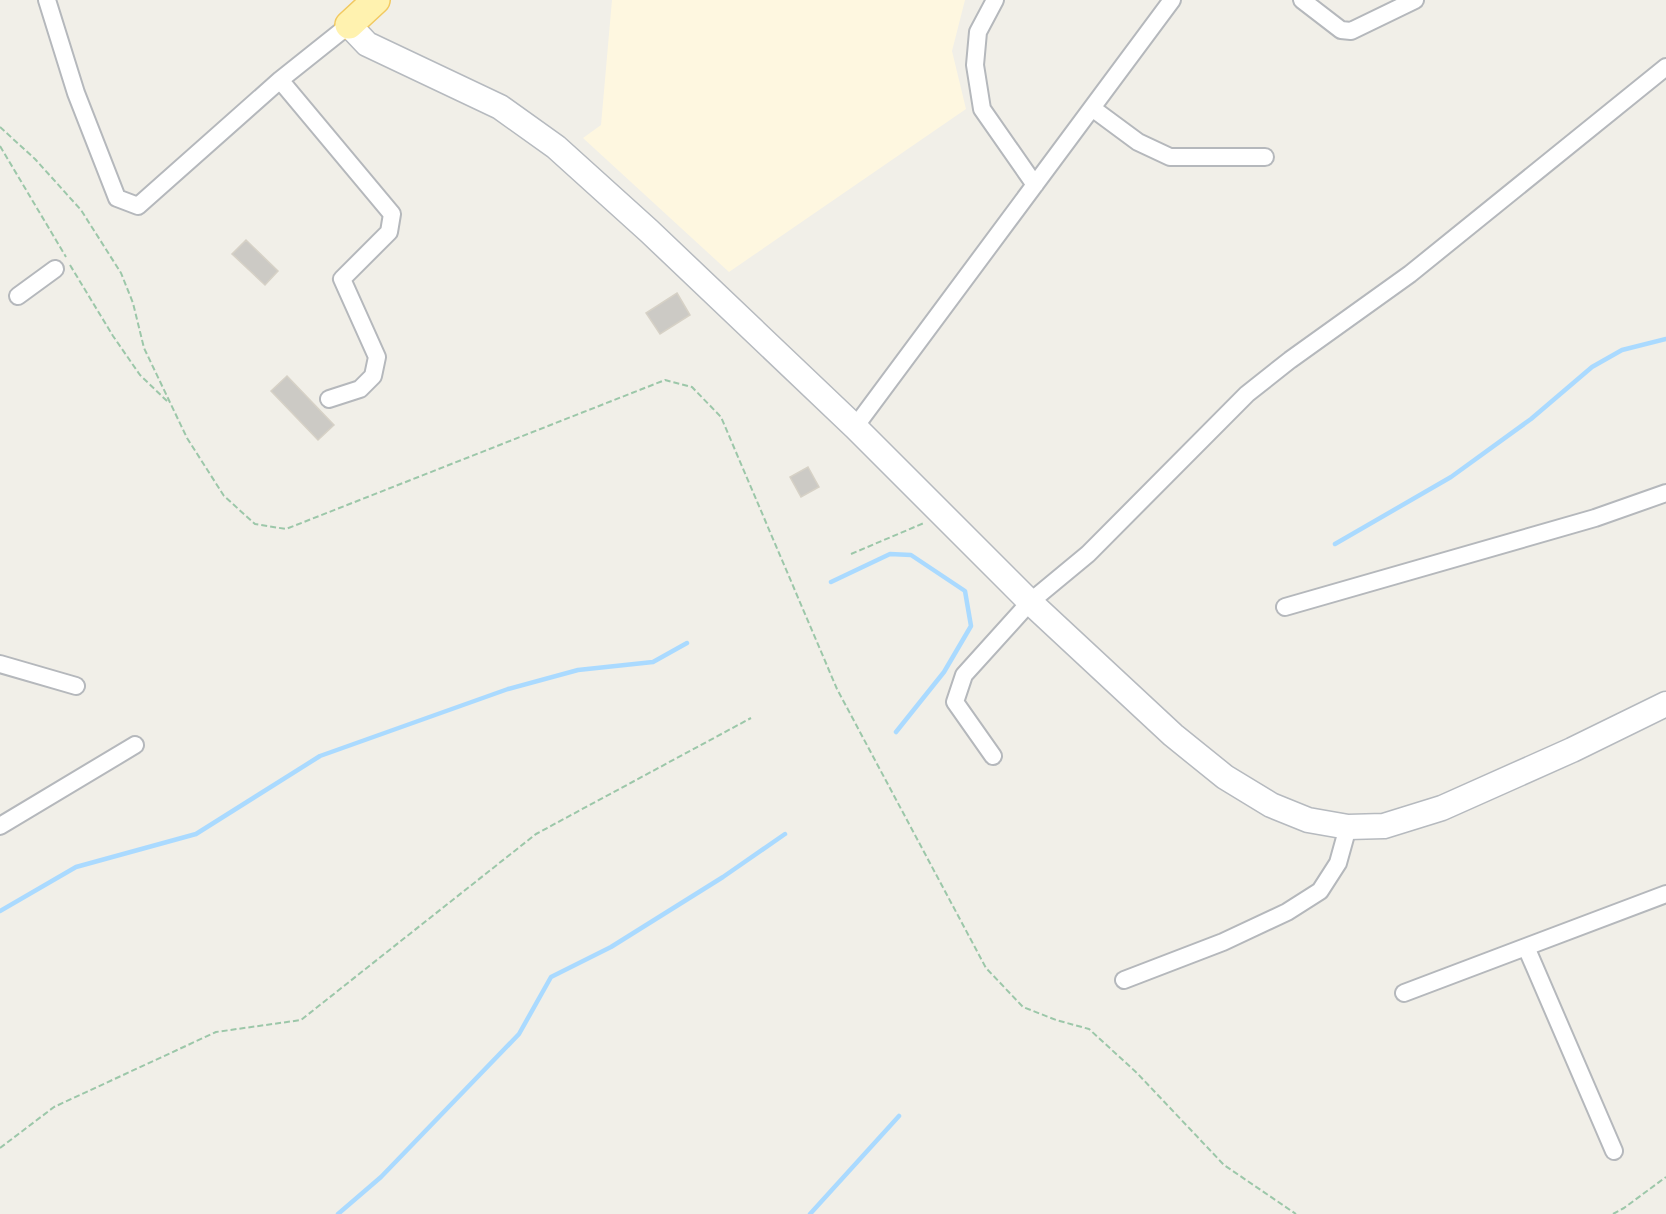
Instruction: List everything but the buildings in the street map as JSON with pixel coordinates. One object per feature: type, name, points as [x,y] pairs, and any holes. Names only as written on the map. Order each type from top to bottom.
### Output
[{"type":"main road","points":[[376,0],[349,25],[366,44],[500,107],[556,147],[649,231],[855,427],[1030,602],[1173,735],[1225,777],[1272,805],[1308,820],[1348,827],[1384,826],[1442,808],[1572,750],[1666,704]]},
{"type":"street","points":[[47,0],[76,93],[117,198],[138,206],[280,80],[349,25]]},
{"type":"street","points":[[995,0],[978,32],[975,65],[982,109],[1035,185]]},
{"type":"street","points":[[855,427],[1172,0]]},
{"type":"street","points":[[1302,0],[1341,30],[1351,31],[1415,0]]},
{"type":"street","points":[[993,756],[955,702],[964,675],[1030,602],[1088,554],[1247,394],[1290,360],[1410,274],[1666,67]]},
{"type":"street","points":[[280,80],[392,214],[389,232],[342,279],[377,357],[373,376],[360,389],[329,399]]},
{"type":"street","points":[[1092,108],[1138,142],[1170,157],[1265,157]]},
{"type":"street","points":[[18,296],[55,269]]},
{"type":"street","points":[[1285,607],[1595,518],[1666,493]]},
{"type":"street","points":[[0,664],[76,686]]},
{"type":"street","points":[[0,826],[135,745]]},
{"type":"street","points":[[1124,980],[1233,937],[1287,912],[1320,891],[1338,863],[1348,827]]},
{"type":"street","points":[[1404,993],[1666,894]]},
{"type":"street","points":[[1526,947],[1614,1151]]},
{"type":"path","points":[[0,127],[35,159],[81,210],[121,273],[133,303],[144,348],[187,438],[224,496],[255,524],[286,529],[665,380],[692,387],[721,417],[837,689],[986,968],[1023,1007],[1056,1020],[1089,1029],[1137,1073],[1224,1165],[1296,1214]]},
{"type":"path","points":[[0,146],[112,336],[140,375],[171,405]]},
{"type":"path","points":[[851,554],[943,514]]},
{"type":"path","points":[[0,1148],[54,1107],[216,1032],[301,1020],[536,834],[751,718]]},
{"type":"path","points":[[1613,1214],[1666,1177]]},
{"type":"shaded area","points":[[612,0],[965,0],[952,51],[966,109],[729,272],[583,138],[601,125]]},
{"type":"waterway","points":[[1335,544],[1451,477],[1531,419],[1592,367],[1622,350],[1666,339]]},
{"type":"waterway","points":[[831,582],[890,554],[911,555],[965,591],[971,626],[944,672],[896,732]]},
{"type":"waterway","points":[[0,911],[76,867],[196,834],[320,756],[508,689],[578,670],[653,662],[687,643]]},
{"type":"waterway","points":[[338,1214],[381,1177],[519,1034],[551,977],[611,947],[723,877],[785,834]]},
{"type":"waterway","points":[[810,1214],[899,1116]]}]
